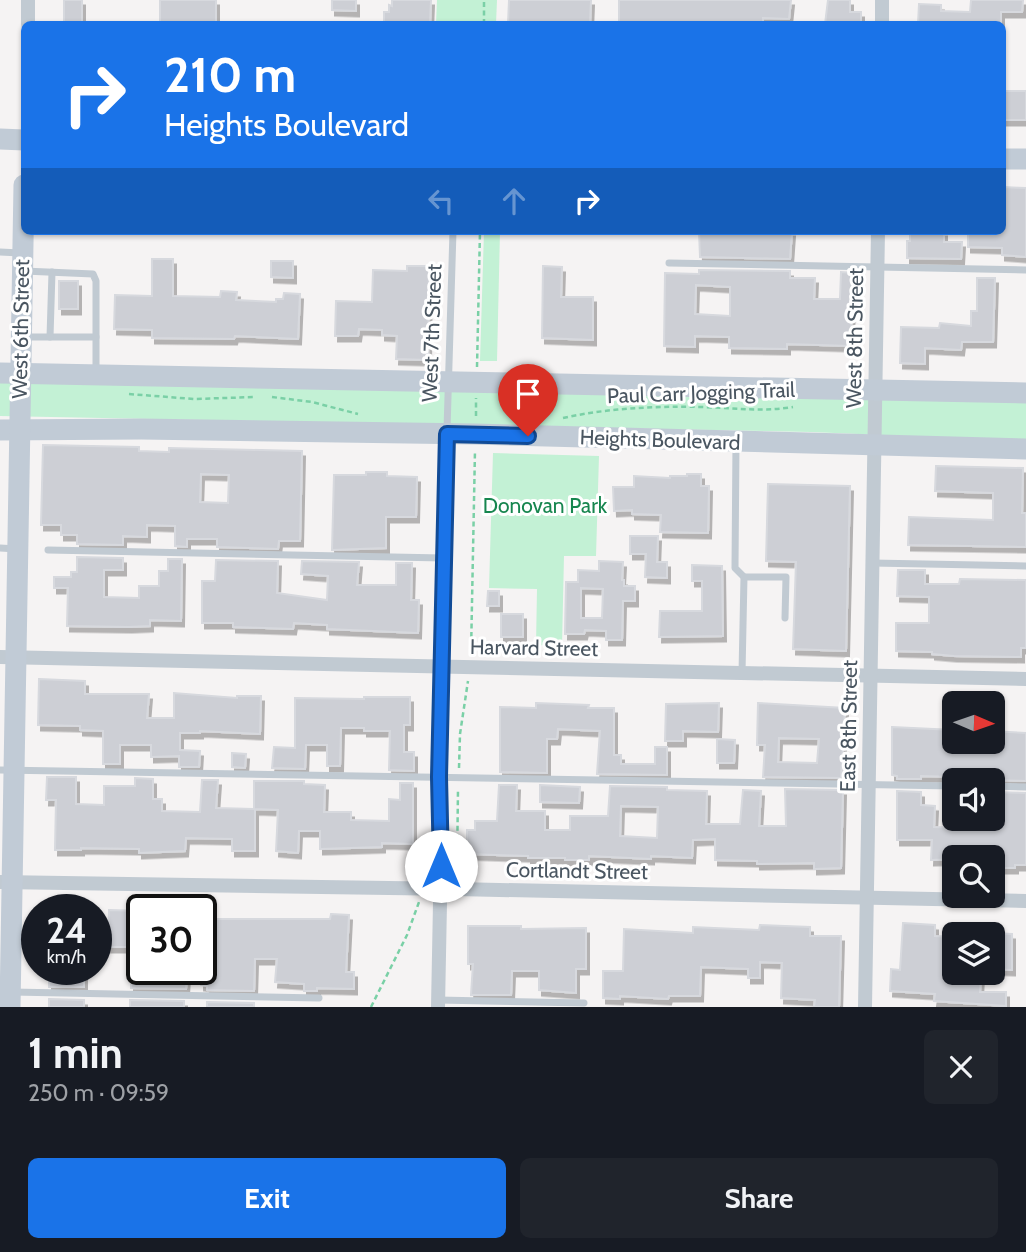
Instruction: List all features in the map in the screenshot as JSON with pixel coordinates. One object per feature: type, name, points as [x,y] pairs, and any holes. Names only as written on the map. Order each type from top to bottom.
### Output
[{"type":"main road","points":[[0,139],[21,140]]},
{"type":"main road","points":[[1006,159],[1026,159]]},
{"type":"main road","name":"West 6th Street","points":[[7,997],[10,373],[21,337],[23,235]]},
{"type":"main road","points":[[10,373],[1026,393]]},
{"type":"main road","name":"Heights Boulevard","points":[[10,430],[141,429],[447,434],[1026,449]]},
{"type":"street","points":[[27,21],[28,0]]},
{"type":"street","points":[[882,0],[882,21]]},
{"type":"street","name":"West 8th Street","points":[[874,446],[878,235]]},
{"type":"street","points":[[438,1003],[439,777],[447,434]]},
{"type":"street","name":"East 8th Street","points":[[865,1007],[874,446]]},
{"type":"street","name":"Harvard Street","points":[[8,657],[1026,679]]},
{"type":"street","name":"Cortlandt Street","points":[[6,882],[1026,901]]},
{"type":"lane","name":"West 7th Street","points":[[447,434],[452,235]]},
{"type":"lane","points":[[0,253],[52,272],[93,274],[96,281],[96,375]]},
{"type":"lane","points":[[669,263],[1026,270]]},
{"type":"lane","points":[[50,337],[52,272]]},
{"type":"lane","points":[[21,337],[96,337]]},
{"type":"lane","points":[[736,442],[735,568],[744,577],[786,578],[785,618]]},
{"type":"lane","points":[[48,550],[444,558]]},
{"type":"lane","points":[[872,563],[1026,566]]},
{"type":"lane","points":[[742,673],[744,577]]},
{"type":"lane","points":[[7,770],[942,786]]},
{"type":"lane","points":[[1005,786],[1026,787]]},
{"type":"lane","points":[[7,997],[319,998]]},
{"type":"lane","points":[[438,1003],[584,1003]]},
{"type":"path","points":[[484,0],[484,21]]},
{"type":"path","points":[[477,369],[480,235]]},
{"type":"path","points":[[468,420],[476,419],[476,389]]},
{"type":"path","points":[[121,393],[194,399],[255,397]]},
{"type":"path","points":[[267,396],[312,402],[361,414]]},
{"type":"path","name":"Paul Carr Jogging Trail","points":[[558,419],[642,407],[757,411],[800,406]]},
{"type":"path","points":[[471,658],[475,446]]},
{"type":"path","points":[[458,773],[460,734],[468,684]]},
{"type":"path","points":[[451,869],[457,870],[458,782]]},
{"type":"path","points":[[371,1007],[407,934],[421,898]]},
{"type":"green space","points":[[437,0],[497,0],[496,21],[436,21]]},
{"type":"green space","points":[[484,235],[500,235],[497,361],[480,361]]},
{"type":"green space","points":[[0,379],[1026,401],[1026,441],[811,432],[0,416]]},
{"type":"green space","name":"Donovan Park","points":[[493,453],[599,456],[596,556],[564,556],[562,646],[536,645],[537,589],[489,588]]},
{"type":"building","points":[[64,0],[82,0],[82,21],[64,21]]},
{"type":"building","points":[[160,0],[216,0],[216,21],[160,21]]},
{"type":"building","points":[[332,0],[356,0],[356,11],[332,10]]},
{"type":"building","points":[[392,0],[431,0],[430,21],[384,21],[384,12],[389,12],[389,5],[392,6]]},
{"type":"building","points":[[509,0],[591,0],[590,21],[508,21]]},
{"type":"building","points":[[619,0],[791,0],[789,19],[619,21]]},
{"type":"building","points":[[828,0],[850,0],[850,12],[861,12],[861,21],[825,21]]},
{"type":"building","points":[[971,0],[1023,0],[1022,12],[1001,12],[1001,21],[918,21],[919,4],[941,5],[941,11],[970,12]]},
{"type":"building","points":[[1006,91],[1026,91],[1026,120],[1006,120]]},
{"type":"building","points":[[1006,187],[1026,188],[1026,257],[1002,255],[1002,248],[968,247],[968,235],[1006,235]]},
{"type":"building","points":[[699,235],[792,235],[790,259],[700,257]]},
{"type":"building","points":[[910,235],[944,235],[944,242],[962,242],[961,259],[907,258],[907,241],[910,241]]},
{"type":"building","points":[[152,259],[173,259],[173,296],[220,297],[221,291],[237,292],[236,300],[276,302],[276,299],[283,299],[284,293],[300,294],[298,339],[235,336],[234,339],[152,338],[152,330],[114,329],[115,295],[152,296]]},
{"type":"building","points":[[271,261],[293,261],[293,278],[271,277]]},
{"type":"building","points":[[407,266],[429,266],[428,360],[396,359],[397,336],[382,335],[382,330],[359,329],[358,336],[335,336],[336,301],[372,302],[373,270],[407,271]]},
{"type":"building","points":[[543,266],[562,267],[561,297],[593,297],[593,340],[542,338]]},
{"type":"building","points":[[699,270],[790,271],[790,278],[815,278],[814,299],[840,299],[841,272],[854,273],[850,346],[787,344],[787,349],[729,348],[729,337],[695,336],[695,347],[664,346],[665,273],[699,274]],"holes":[[[696,285],[730,287],[730,316],[695,314]]]},
{"type":"building","points":[[977,278],[995,278],[993,342],[962,342],[961,350],[925,348],[925,364],[900,363],[901,327],[939,328],[940,323],[971,326],[971,311],[977,311]]},
{"type":"building","points":[[59,281],[78,281],[78,309],[59,309]]},
{"type":"building","points":[[43,445],[139,447],[139,451],[169,452],[169,448],[302,451],[300,541],[279,541],[278,549],[217,547],[217,539],[187,539],[187,547],[175,546],[175,526],[147,525],[147,537],[123,536],[123,545],[77,544],[77,535],[61,535],[61,525],[41,525]],"holes":[[[201,474],[229,475],[228,503],[200,502]]]},
{"type":"building","points":[[936,466],[1023,468],[1022,513],[1026,513],[1026,547],[908,545],[909,517],[993,520],[993,493],[935,491]]},
{"type":"building","points":[[366,472],[417,477],[416,517],[386,517],[386,548],[332,550],[334,475],[366,475]]},
{"type":"building","points":[[701,474],[701,486],[709,486],[708,533],[660,532],[661,515],[632,514],[632,510],[614,511],[613,487],[634,487],[634,476],[670,478]]},
{"type":"building","points":[[768,484],[850,486],[846,651],[793,649],[796,562],[766,561]]},
{"type":"building","points":[[630,536],[658,536],[657,562],[667,562],[667,578],[645,577],[646,554],[630,554]]},
{"type":"building","points":[[77,557],[123,558],[123,570],[104,570],[104,597],[139,598],[139,586],[159,586],[159,571],[168,571],[168,559],[182,559],[181,621],[150,620],[150,626],[129,627],[67,626],[68,588],[54,588],[54,577],[71,577],[71,572],[77,572]]},
{"type":"building","points":[[216,560],[278,561],[277,593],[327,600],[328,576],[301,574],[302,561],[359,562],[357,585],[396,585],[396,563],[412,563],[411,600],[419,600],[418,633],[327,629],[327,625],[294,623],[293,629],[202,623],[202,581],[215,581]]},
{"type":"building","points":[[599,561],[623,562],[624,586],[635,586],[635,601],[623,601],[622,640],[606,640],[606,631],[585,630],[584,634],[565,634],[566,582],[578,582],[578,570],[599,571]],"holes":[[[581,588],[603,589],[602,618],[581,618]]]},
{"type":"building","points":[[692,565],[722,566],[723,636],[659,637],[660,611],[702,611],[702,581],[692,581]]},
{"type":"building","points":[[898,570],[925,570],[925,584],[959,584],[960,579],[1026,580],[1026,648],[1021,648],[1021,657],[954,656],[896,651],[896,623],[929,623],[929,597],[897,596]]},
{"type":"building","points":[[488,591],[499,591],[499,606],[487,606]]},
{"type":"building","points":[[501,614],[523,614],[523,637],[501,637]]},
{"type":"building","points":[[39,679],[85,681],[85,694],[149,694],[147,718],[174,718],[174,693],[237,698],[261,696],[260,734],[200,731],[180,733],[180,750],[200,751],[199,767],[179,767],[179,756],[151,757],[151,745],[120,745],[120,764],[103,764],[103,731],[80,730],[80,726],[38,725]]},
{"type":"building","points":[[410,697],[410,725],[404,725],[404,752],[414,752],[414,771],[389,770],[390,731],[364,731],[364,728],[341,728],[340,766],[327,766],[327,745],[306,745],[305,769],[272,768],[274,747],[295,748],[295,698]]},
{"type":"building","points":[[536,703],[614,708],[614,755],[621,755],[621,764],[655,764],[655,747],[667,747],[667,775],[597,774],[600,731],[558,729],[557,739],[547,739],[547,773],[500,772],[500,707],[536,708]]},
{"type":"building","points":[[719,703],[718,732],[683,731],[683,741],[665,741],[666,704]]},
{"type":"building","points":[[758,703],[845,708],[841,778],[763,777],[765,745],[757,745]],"holes":[[[779,738],[819,739],[817,763],[778,762]]]},
{"type":"building","points":[[892,727],[942,729],[942,754],[1005,754],[1005,732],[1026,733],[1026,781],[1005,780],[1005,768],[942,768],[942,777],[921,776],[921,779],[897,779],[897,776],[892,775]]},
{"type":"building","points":[[717,739],[735,740],[734,763],[717,763]]},
{"type":"building","points":[[232,753],[246,754],[245,768],[232,767]]},
{"type":"building","points":[[47,777],[76,777],[76,804],[104,805],[104,786],[135,786],[135,778],[153,779],[153,799],[162,799],[162,811],[200,812],[202,780],[218,780],[216,808],[254,809],[254,781],[304,781],[304,784],[325,785],[324,812],[351,812],[351,820],[389,821],[389,799],[400,800],[400,783],[413,783],[413,844],[382,843],[382,847],[320,849],[320,831],[299,831],[298,853],[276,851],[278,810],[255,809],[255,851],[232,851],[232,839],[186,838],[185,851],[139,853],[139,849],[55,850],[56,800],[46,800]]},
{"type":"building","points":[[499,785],[517,785],[516,811],[545,811],[545,830],[570,830],[570,816],[608,816],[610,786],[707,791],[706,824],[740,824],[743,790],[761,791],[759,826],[786,826],[785,789],[843,790],[841,868],[814,869],[814,863],[757,864],[757,861],[715,860],[715,839],[693,840],[692,858],[589,856],[589,860],[565,860],[467,854],[467,830],[475,830],[475,821],[497,821]],"holes":[[[621,806],[658,807],[657,838],[620,836]]]},
{"type":"building","points":[[540,785],[580,787],[579,803],[540,802]]},
{"type":"building","points":[[897,791],[921,792],[921,805],[935,806],[934,827],[942,827],[942,831],[1005,831],[1005,792],[1026,793],[1026,865],[1005,868],[1005,845],[942,845],[942,860],[931,860],[932,840],[897,840]]},
{"type":"building","points":[[112,910],[126,911],[126,947],[112,947]]},
{"type":"building","points":[[331,914],[349,915],[346,972],[354,972],[354,989],[317,988],[317,991],[304,991],[304,984],[275,982],[277,959],[255,959],[254,991],[207,990],[207,986],[201,985],[217,985],[217,919],[330,919]]},
{"type":"building","points":[[903,923],[935,925],[935,936],[942,936],[942,985],[980,985],[980,992],[1006,992],[1006,1006],[934,1001],[935,994],[890,991],[891,969],[900,970]]},
{"type":"building","points":[[760,925],[810,927],[810,936],[841,936],[839,1007],[814,1007],[815,1000],[781,998],[782,963],[760,962],[760,978],[748,978],[748,969],[701,967],[700,996],[669,996],[668,999],[620,996],[620,999],[603,998],[603,971],[623,971],[624,929],[693,933],[693,927],[759,930]]},
{"type":"building","points":[[468,926],[521,926],[521,929],[586,928],[586,969],[576,969],[576,993],[539,990],[539,971],[512,971],[511,995],[471,995],[473,964],[468,964]]},
{"type":"building","points":[[1005,934],[1012,934],[1012,970],[1005,970]]},
{"type":"building","points":[[49,985],[84,985],[84,987]]},
{"type":"building","points":[[131,985],[186,985],[186,989],[131,988]]},
{"type":"building","points":[[49,999],[84,1000],[84,1007],[49,1007]]},
{"type":"building","points":[[130,1000],[184,1001],[184,1007],[130,1007]]},
{"type":"building","points":[[207,1002],[254,1003],[254,1007],[207,1007]]},
{"type":"route","points":[[441,866],[439,777],[447,434],[528,436]]}]
